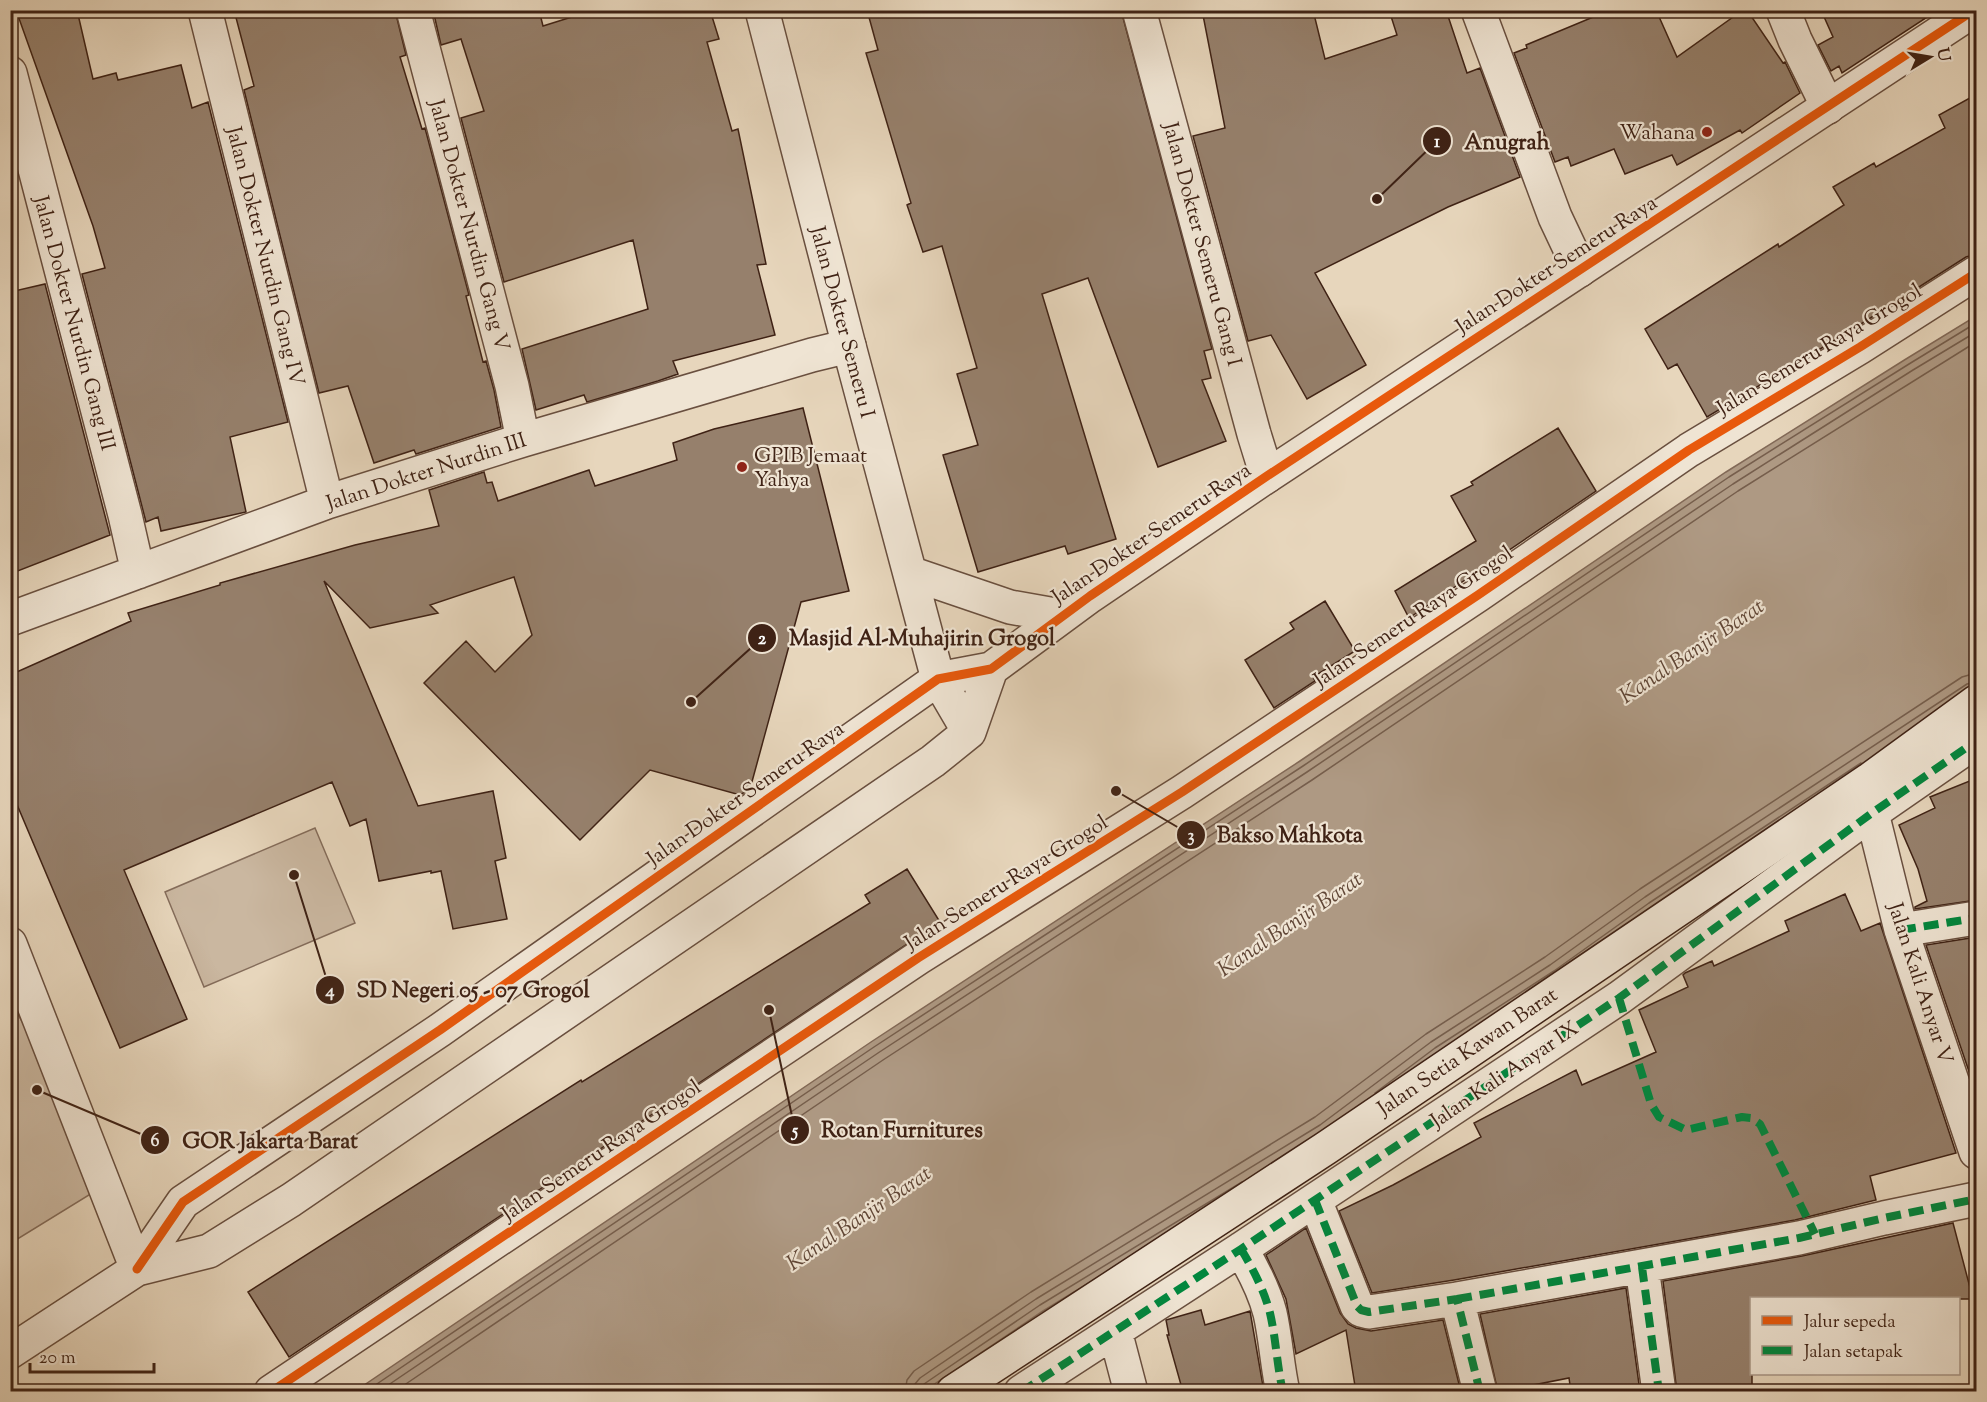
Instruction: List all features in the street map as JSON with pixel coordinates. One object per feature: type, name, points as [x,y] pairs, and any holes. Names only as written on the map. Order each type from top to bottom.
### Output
[{"type":"street","name":"Jalan Dokter Nurdin Gang IV","points":[[205,10],[327,502]]},
{"type":"street","name":"Jalan Dokter Nurdin Gang V","points":[[413,10],[512,386],[524,440]]},
{"type":"street","name":"Jalan Dokter Semeru I","points":[[762,10],[849,346],[939,679],[969,732]]},
{"type":"street","name":"Jalan Dokter Semeru Gang I","points":[[1139,10],[1267,476]]},
{"type":"street","points":[[1478,10],[1555,217],[1580,270]]},
{"type":"street","points":[[1784,10],[1795,40],[1828,107]]},
{"type":"street","name":"Jalan Dokter Semeru Raya","points":[[137,1269],[183,1203],[450,1023],[939,679],[991,669],[1061,616],[1267,476],[1974,10]]},
{"type":"street","name":"Jalan Dokter Nurdin Gang III","points":[[10,73],[138,572]]},
{"type":"street","name":"Jalan Semeru Raya Grogol","points":[[271,1392],[918,958],[1182,792],[1478,595],[1689,450],[1977,273]]},
{"type":"street","name":"Jalan Dokter Nurdin III","points":[[10,619],[327,502],[524,440],[849,346]]},
{"type":"street","points":[[910,573],[1010,607],[1061,616]]},
{"type":"street","points":[[969,732],[991,669]]},
{"type":"street","name":"Jalan Setia Kawan Barat","points":[[953,1392],[1326,1148],[1869,780],[1977,702]]},
{"type":"street","name":"Jalan Dokter Semeru Raya","points":[[10,1352],[137,1269],[209,1251],[282,1205],[914,774],[969,732]]},
{"type":"street","name":"Jalan Kali Anyar IX","points":[[1021,1392],[1619,998],[1872,813],[1977,741]]},
{"type":"street","name":"Jalan Kali Anyar V","points":[[1872,813],[1901,930],[1977,1152]]},
{"type":"street","points":[[1901,930],[1977,918]]},
{"type":"street","points":[[10,945],[137,1269]]},
{"type":"street","points":[[1315,1200],[1357,1306],[1369,1312],[1458,1299],[1800,1238],[1977,1199]]},
{"type":"street","points":[[1241,1249],[1257,1275],[1270,1313],[1283,1392]]},
{"type":"street","points":[[1642,1267],[1659,1392]]},
{"type":"street","points":[[1458,1299],[1480,1392]]},
{"type":"street","points":[[1115,1331],[1131,1392]]},
{"type":"shaded area","points":[[315,828],[355,923],[204,987],[165,892]]},
{"type":"shaded area","points":[[10,1001],[115,1179],[11,1243],[10,1243]]},
{"type":"water","name":"Kanal Banjir Barat","points":[[1976,316],[1976,694],[1328,1136],[1043,1311],[924,1391],[354,1392],[871,1042],[1300,761],[1726,472]]},
{"type":"building","points":[[16,10],[77,10],[93,79],[116,73],[118,80],[181,65],[192,108],[208,102],[288,422],[230,437],[246,512],[161,531],[158,517],[146,522],[82,274],[105,268],[93,226]]},
{"type":"building","points":[[234,10],[395,10],[406,55],[400,57],[422,129],[425,128],[469,295],[466,296],[483,362],[486,361],[494,390],[501,427],[416,454],[414,450],[374,463],[348,386],[319,393],[244,90],[254,86]]},
{"type":"building","points":[[433,10],[539,10],[543,26],[594,10],[710,10],[719,39],[707,42],[732,131],[738,129],[766,264],[757,265],[775,335],[673,361],[678,374],[658,381],[587,402],[584,395],[536,410],[522,349],[648,309],[633,240],[504,282],[461,118],[484,111],[461,39],[441,45]]},
{"type":"building","points":[[867,10],[1121,10],[1212,349],[1204,351],[1211,378],[1202,380],[1226,441],[1158,467],[1088,278],[1042,294],[1116,539],[1068,554],[1065,546],[978,572],[943,455],[978,445],[957,374],[977,368],[942,246],[923,252],[907,205],[911,203],[866,53],[878,50]]},
{"type":"building","points":[[1202,10],[1313,10],[1325,59],[1397,35],[1389,10],[1446,10],[1467,73],[1480,68],[1520,177],[1448,207],[1315,273],[1366,365],[1307,399],[1271,335],[1248,341],[1193,136],[1225,128]]},
{"type":"building","points":[[1610,10],[1656,10],[1677,57],[1743,10],[1747,10],[1783,63],[1785,62],[1800,93],[1742,133],[1740,130],[1677,165],[1672,155],[1625,174],[1614,149],[1571,166],[1568,157],[1555,162],[1514,53],[1527,48],[1526,45]]},
{"type":"building","points":[[1821,10],[1938,10],[1842,73],[1839,66],[1831,71],[1818,45],[1833,37]]},
{"type":"building","points":[[1977,94],[1977,254],[1966,257],[1850,331],[1707,417],[1677,364],[1668,369],[1645,329],[1778,244],[1779,247],[1844,205],[1833,187],[1874,163],[1876,167],[1945,128],[1939,115]]},
{"type":"building","points":[[45,284],[110,535],[10,574],[10,292]]},
{"type":"building","points":[[803,408],[849,591],[801,602],[750,789],[740,795],[650,770],[580,840],[424,683],[466,641],[495,672],[532,635],[514,577],[430,605],[438,613],[370,628],[324,581],[418,806],[493,791],[506,858],[495,861],[507,919],[453,929],[441,871],[379,881],[366,819],[350,826],[332,782],[124,870],[187,1019],[120,1048],[10,788],[10,675],[131,621],[128,613],[220,585],[220,583],[355,545],[439,526],[429,490],[484,472],[487,483],[492,482],[498,501],[589,470],[595,486],[677,460],[673,443],[714,429]]},
{"type":"building","points":[[1558,428],[1596,491],[1409,618],[1395,591],[1476,541],[1451,496],[1473,485],[1471,482]]},
{"type":"building","points":[[1325,601],[1355,651],[1313,677],[1315,681],[1274,708],[1245,660],[1294,629],[1290,623]]},
{"type":"building","points":[[1977,778],[1977,900],[1915,909],[1927,901],[1918,869],[1899,825],[1935,808],[1930,797]]},
{"type":"building","points":[[907,869],[940,922],[289,1357],[248,1292],[581,1080],[582,1082],[870,903],[865,895]]},
{"type":"building","points":[[1845,894],[1861,931],[1880,923],[1956,1153],[1870,1176],[1876,1200],[1795,1220],[1372,1293],[1339,1211],[1393,1185],[1481,1137],[1474,1123],[1576,1070],[1582,1085],[1656,1052],[1639,1010],[1688,987],[1683,975],[1685,973],[1712,961],[1714,966],[1789,931],[1785,921]]},
{"type":"building","points":[[1977,937],[1977,1095],[1926,945]]},
{"type":"building","points":[[1953,1223],[1973,1299],[1960,1299],[1960,1297],[1750,1297],[1752,1392],[1677,1392],[1663,1281],[1802,1256]]},
{"type":"building","points":[[1306,1228],[1340,1313],[1348,1324],[1371,1331],[1443,1320],[1461,1392],[1356,1392],[1346,1330],[1296,1354],[1286,1299],[1266,1255]]},
{"type":"building","points":[[1626,1288],[1640,1392],[1571,1392],[1569,1378],[1498,1392],[1480,1314]]},
{"type":"building","points":[[1201,1310],[1205,1325],[1250,1311],[1264,1392],[1183,1392],[1167,1335],[1169,1335],[1166,1320]]},
{"type":"marked path","points":[[1021,1392],[1619,998],[1872,813],[1976,741]]},
{"type":"marked path","points":[[1901,930],[1976,918]]},
{"type":"marked path","points":[[1619,998],[1651,1104],[1659,1117],[1686,1130],[1742,1117],[1751,1118],[1760,1124],[1815,1234]]},
{"type":"marked path","points":[[1457,1299],[1799,1238],[1976,1199]]},
{"type":"marked path","points":[[1315,1200],[1357,1306],[1361,1310],[1369,1312],[1457,1299],[1480,1392]]},
{"type":"marked path","points":[[1241,1249],[1268,1304],[1283,1392]]},
{"type":"marked path","points":[[1642,1267],[1659,1392]]},
{"type":"cycle path","points":[[137,1269],[183,1202],[440,1030],[938,679],[991,669],[1090,596],[1267,476],[1974,10]]},
{"type":"cycle path","points":[[271,1392],[918,958],[1182,792],[1478,595],[1689,450],[1860,347],[1976,273]]},
{"type":"place","name":"Wahana","points":[[1707,132]]},
{"type":"place","name":"Anugrah","points":[[1377,199]]},
{"type":"place","name":"GPIB Jemaat Yahya","points":[[742,467]]},
{"type":"place","name":"Masjid Al-Muhajirin Grogol","points":[[691,702]]},
{"type":"place","name":"Bakso Mahkota","points":[[1116,791]]},
{"type":"place","name":"SD Negeri 05 - 07 Grogol","points":[[294,875]]},
{"type":"place","name":"Rotan Furnitures","points":[[769,1010]]},
{"type":"place","name":"GOR Jakarta Barat","points":[[37,1090]]}]
